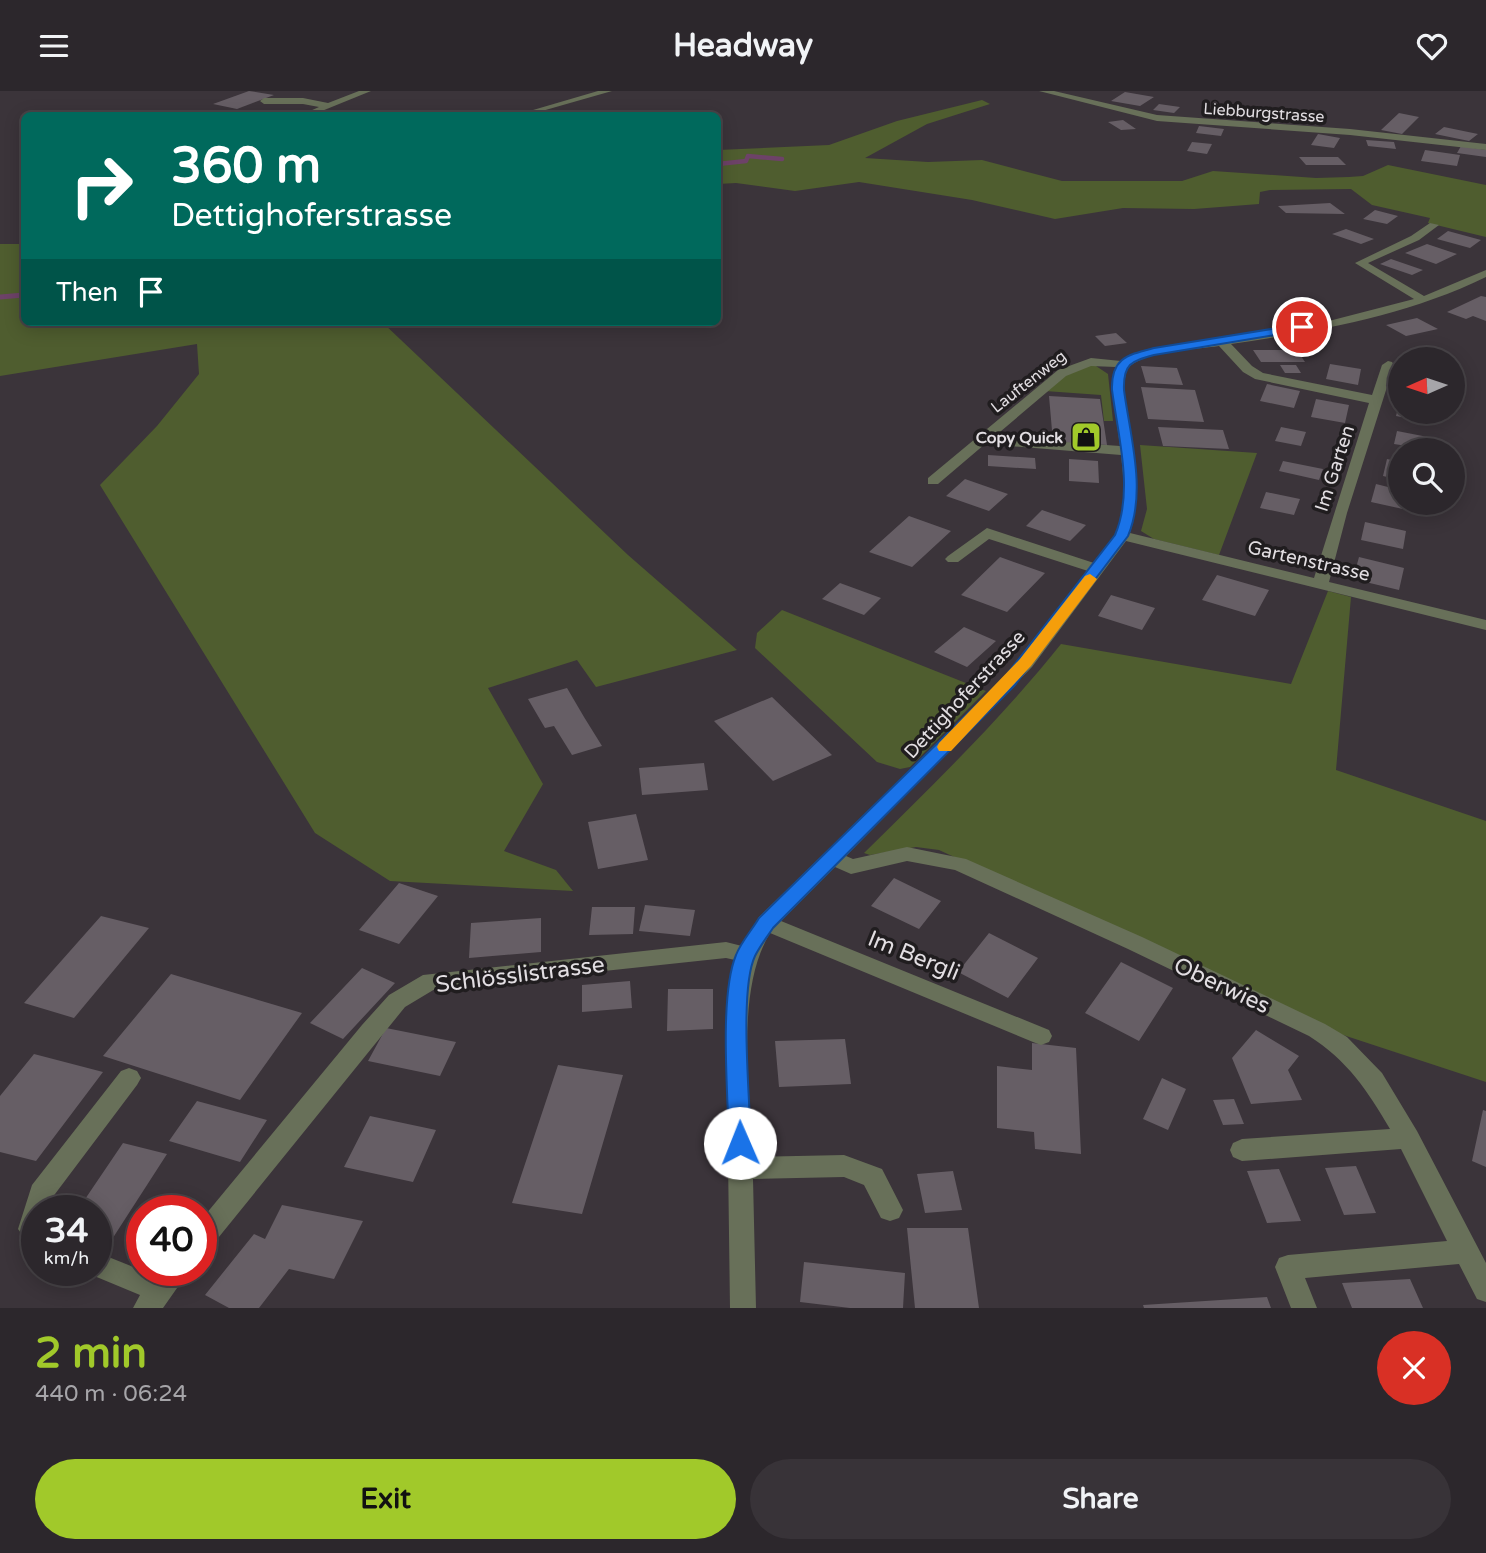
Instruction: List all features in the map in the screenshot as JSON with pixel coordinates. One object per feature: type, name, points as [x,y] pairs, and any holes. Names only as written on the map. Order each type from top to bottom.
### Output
[{"type":"street","points":[[313,112],[367,91]]},
{"type":"street","points":[[531,112],[608,91]]},
{"type":"street","name":"Liebburgstrasse","points":[[1043,91],[1157,118],[1350,132],[1486,147]]},
{"type":"street","points":[[264,101],[303,101],[330,106]]},
{"type":"street","points":[[1417,302],[1360,263],[1415,238],[1434,225]]},
{"type":"street","points":[[1122,365],[1137,356],[1154,352],[1357,318],[1417,302],[1486,273]]},
{"type":"street","points":[[1220,341],[1252,373],[1376,400]]},
{"type":"street","name":"Lauftenweg","points":[[933,481],[1076,364],[1092,360],[1122,365]]},
{"type":"street","name":"Dettighoferstrasse","points":[[743,1308],[737,1007],[740,976],[746,955],[766,923],[993,699],[1026,663],[1122,536],[1130,509],[1117,373],[1122,365]]},
{"type":"street","name":"Im Garten","points":[[1321,583],[1340,513],[1388,365]]},
{"type":"street","points":[[982,440],[1126,451]]},
{"type":"street","points":[[953,559],[987,533],[1097,569]]},
{"type":"street","name":"Gartenstrasse","points":[[1122,536],[1486,625]]},
{"type":"street","name":"Oberwies","points":[[834,858],[851,867],[907,854],[959,864],[1317,1030],[1339,1044],[1374,1080],[1408,1138],[1486,1290]]},
{"type":"street","name":"Im Bergli","points":[[766,923],[1041,1036]]},
{"type":"street","name":"Schlösslistrasse","points":[[217,1220],[370,1031],[397,1002],[431,981],[726,950],[746,955]]},
{"type":"street","points":[[40,1195],[129,1078]]},
{"type":"street","points":[[1242,1150],[1408,1138]]},
{"type":"street","points":[[740,1168],[844,1166],[873,1177],[890,1210]]},
{"type":"street","points":[[1304,1308],[1288,1266],[1466,1251]]},
{"type":"street","points":[[112,1270],[161,1290]]},
{"type":"green space","points":[[982,100],[990,104],[927,124],[865,158],[928,162],[982,160],[1062,181],[1182,181],[1213,171],[1316,178],[1349,177],[1363,176],[1388,165],[1486,185],[1486,237],[1428,223],[1430,218],[1372,205],[1351,189],[1270,190],[1260,192],[1259,204],[1194,209],[1123,208],[1055,219],[972,200],[859,182],[795,191],[736,183],[721,184],[721,150],[829,145],[897,121]]},
{"type":"green space","points":[[0,244],[21,244],[21,326],[386,326],[628,555],[737,650],[596,687],[577,660],[488,688],[543,784],[504,851],[556,870],[573,891],[390,881],[315,833],[100,485],[157,426],[199,374],[197,344],[0,376]]},
{"type":"green space","points":[[1085,366],[1096,366],[1108,374],[1113,421],[1104,421],[1101,395],[1045,391],[1067,373]]},
{"type":"green space","points":[[1140,445],[1257,453],[1219,555],[1154,539],[1141,531],[1147,509]]},
{"type":"green space","points":[[1328,591],[1351,597],[1336,770],[1486,821],[1486,1082],[1337,1033],[939,850],[916,847],[870,855],[864,853],[990,725],[1061,644],[1291,684]]},
{"type":"green space","points":[[782,610],[986,691],[910,767],[900,769],[877,762],[755,648],[757,633]]},
{"type":"building","points":[[249,91],[274,95],[237,109],[213,104]]},
{"type":"building","points":[[1125,92],[1154,97],[1140,106],[1111,101]]},
{"type":"building","points":[[1159,104],[1180,107],[1174,113],[1153,110]]},
{"type":"building","points":[[1226,108],[1265,111],[1267,120],[1227,117]]},
{"type":"building","points":[[1399,113],[1419,117],[1402,134],[1381,130]]},
{"type":"building","points":[[1123,120],[1136,129],[1121,130],[1108,122]]},
{"type":"building","points":[[1199,126],[1224,129],[1221,136],[1196,133]]},
{"type":"building","points":[[1444,127],[1478,134],[1469,141],[1435,134]]},
{"type":"building","points":[[1318,134],[1340,138],[1334,148],[1311,145]]},
{"type":"building","points":[[1366,140],[1394,142],[1396,149],[1368,146]]},
{"type":"building","points":[[1192,142],[1212,144],[1207,154],[1187,151]]},
{"type":"building","points":[[1461,146],[1486,150],[1486,157],[1457,153]]},
{"type":"building","points":[[1425,150],[1460,155],[1457,166],[1421,161]]},
{"type":"building","points":[[1299,157],[1338,157],[1346,165],[1306,165]]},
{"type":"building","points":[[1330,203],[1345,214],[1286,213],[1278,206]]},
{"type":"building","points":[[1375,210],[1398,216],[1387,224],[1363,219]]},
{"type":"building","points":[[1346,229],[1374,239],[1361,244],[1332,234]]},
{"type":"building","points":[[1448,231],[1481,240],[1470,248],[1437,239]]},
{"type":"building","points":[[1427,244],[1457,254],[1436,264],[1405,253]]},
{"type":"building","points":[[1391,259],[1423,270],[1412,275],[1380,264]]},
{"type":"building","points":[[1481,296],[1486,297],[1486,321],[1473,316],[1466,319],[1447,312]]},
{"type":"building","points":[[1417,318],[1438,329],[1406,336],[1386,325]]},
{"type":"building","points":[[1116,333],[1127,343],[1105,346],[1095,336]]},
{"type":"building","points":[[1253,350],[1297,350],[1305,362],[1261,362]]},
{"type":"building","points":[[1330,364],[1361,369],[1358,385],[1326,379]]},
{"type":"building","points":[[1280,365],[1296,365],[1301,373],[1285,373]]},
{"type":"building","points":[[1141,366],[1177,368],[1183,385],[1146,383]]},
{"type":"building","points":[[1267,384],[1300,391],[1294,408],[1260,401]]},
{"type":"building","points":[[1141,387],[1195,390],[1204,422],[1148,419]]},
{"type":"building","points":[[1049,396],[1100,399],[1107,445],[1053,442]]},
{"type":"building","points":[[1316,399],[1349,405],[1345,423],[1311,417]]},
{"type":"building","points":[[1158,427],[1223,430],[1229,449],[1163,446]]},
{"type":"building","points":[[1281,427],[1306,432],[1301,446],[1275,441]]},
{"type":"building","points":[[1397,431],[1433,438],[1395,438]]},
{"type":"building","points":[[988,455],[1035,458],[1036,469],[988,466]]},
{"type":"building","points":[[1069,459],[1098,461],[1099,483],[1069,481]]},
{"type":"building","points":[[1387,459],[1388,459],[1388,477],[1383,476]]},
{"type":"building","points":[[1283,461],[1323,469],[1319,480],[1279,471]]},
{"type":"building","points":[[965,479],[1008,494],[989,511],[946,496]]},
{"type":"building","points":[[1376,484],[1388,487],[1388,506],[1371,502]]},
{"type":"building","points":[[1266,492],[1300,499],[1294,515],[1260,508]]},
{"type":"building","points":[[1042,510],[1086,525],[1070,541],[1026,526]]},
{"type":"building","points":[[909,516],[951,531],[912,567],[869,552]]},
{"type":"building","points":[[1365,522],[1406,531],[1403,549],[1361,540]]},
{"type":"building","points":[[1000,557],[1045,573],[1007,612],[961,595]]},
{"type":"building","points":[[1359,557],[1404,568],[1399,590],[1353,579]]},
{"type":"building","points":[[1217,575],[1269,590],[1255,616],[1202,600]]},
{"type":"building","points":[[840,583],[881,598],[864,615],[822,599]]},
{"type":"building","points":[[1111,595],[1155,608],[1142,630],[1098,616]]},
{"type":"building","points":[[964,627],[996,641],[967,667],[934,652]]},
{"type":"building","points":[[567,688],[602,746],[572,755],[554,726],[545,728],[528,699]]},
{"type":"building","points":[[772,697],[832,755],[773,781],[714,721]]},
{"type":"building","points":[[704,763],[708,790],[642,795],[639,768]]},
{"type":"building","points":[[636,814],[648,860],[598,869],[588,822]]},
{"type":"building","points":[[894,878],[941,901],[919,929],[871,906]]},
{"type":"building","points":[[399,883],[438,896],[399,944],[359,930]]},
{"type":"building","points":[[645,905],[695,910],[690,936],[639,931]]},
{"type":"building","points":[[592,907],[635,907],[633,934],[589,935]]},
{"type":"building","points":[[101,916],[149,928],[74,1018],[24,1003]]},
{"type":"building","points":[[541,918],[541,952],[469,958],[471,923]]},
{"type":"building","points":[[989,933],[1038,958],[1008,998],[958,972]]},
{"type":"building","points":[[1121,962],[1173,988],[1139,1041],[1085,1013]]},
{"type":"building","points":[[362,968],[395,983],[343,1039],[310,1023]]},
{"type":"building","points":[[171,974],[302,1013],[240,1100],[103,1056]]},
{"type":"building","points":[[630,981],[632,1008],[582,1012],[582,985]]},
{"type":"building","points":[[668,989],[713,989],[713,1029],[667,1031]]},
{"type":"building","points":[[386,1028],[456,1042],[440,1076],[368,1061]]},
{"type":"building","points":[[1256,1030],[1299,1056],[1288,1070],[1302,1100],[1251,1104],[1232,1058]]},
{"type":"building","points":[[845,1039],[851,1084],[779,1087],[775,1041]]},
{"type":"building","points":[[1032,1043],[1076,1048],[1081,1154],[1035,1149],[1034,1132],[997,1128],[997,1066],[1032,1070]]},
{"type":"building","points":[[34,1054],[103,1072],[36,1161],[0,1152],[0,1096]]},
{"type":"building","points":[[558,1065],[623,1075],[582,1214],[512,1203]]},
{"type":"building","points":[[1162,1078],[1186,1089],[1168,1130],[1143,1119]]},
{"type":"building","points":[[1234,1099],[1244,1124],[1223,1125],[1213,1100]]},
{"type":"building","points":[[197,1101],[267,1120],[240,1162],[169,1141]]},
{"type":"building","points":[[1483,1110],[1486,1111],[1486,1167],[1472,1161]]},
{"type":"building","points":[[370,1116],[436,1130],[413,1182],[344,1167]]},
{"type":"building","points":[[123,1143],[167,1154],[141,1195],[126,1195],[126,1218],[112,1239],[112,1195],[88,1195]]},
{"type":"building","points":[[1356,1166],[1376,1213],[1344,1215],[1325,1168]]},
{"type":"building","points":[[1279,1169],[1301,1221],[1267,1223],[1247,1171]]},
{"type":"building","points":[[953,1171],[962,1210],[925,1213],[917,1174]]},
{"type":"building","points":[[282,1205],[363,1221],[334,1279],[289,1269],[259,1308],[229,1308],[205,1295],[212,1286],[217,1286],[217,1280],[254,1234],[265,1239]]},
{"type":"building","points":[[907,1228],[968,1228],[979,1308],[915,1308]]},
{"type":"building","points":[[804,1262],[905,1273],[903,1308],[850,1308],[800,1302]]},
{"type":"building","points":[[1410,1279],[1423,1308],[1352,1308],[1342,1283]]},
{"type":"building","points":[[1267,1297],[1271,1308],[1144,1308],[1143,1305]]},
{"type":"waterway","points":[[721,164],[746,161],[748,156],[782,159]]},
{"type":"waterway","points":[[0,297],[21,295]]},
{"type":"slow traffic","points":[[945,747],[1026,663],[1090,579]]},
{"type":"place","name":"Copy Quick","points":[[1086,437]]},
{"type":"route","points":[[740,1143],[737,1007],[740,976],[746,955],[766,923],[1010,681],[1059,621],[1122,536],[1129,519],[1131,489],[1118,390],[1117,373],[1122,365],[1137,356],[1154,352],[1302,327]]}]
